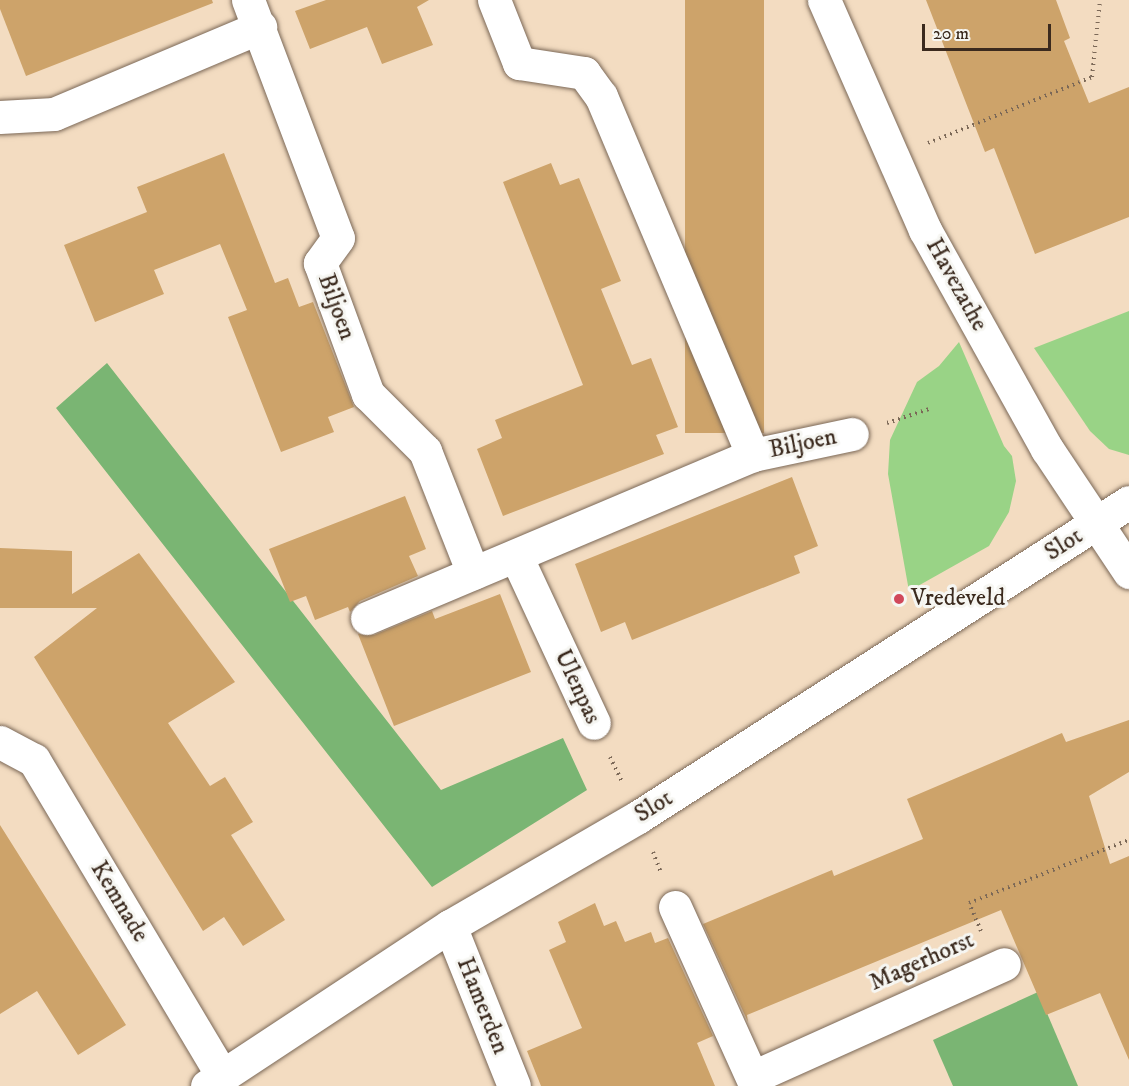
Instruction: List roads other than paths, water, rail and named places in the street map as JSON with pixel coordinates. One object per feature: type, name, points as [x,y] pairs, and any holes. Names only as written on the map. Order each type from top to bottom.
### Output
[{"type":"street","name":"Biljoen","points":[[494,0],[519,63],[584,73],[601,96],[753,455]]},
{"type":"street","name":"Havezathe","points":[[825,0],[924,230],[1047,449],[1099,523]]},
{"type":"street","name":"Biljoen","points":[[0,117],[54,114],[254,14],[338,238],[320,263],[368,394],[425,451],[473,573]]},
{"type":"street","name":"Biljoen","points":[[367,618],[753,455],[852,434]]},
{"type":"street","points":[[1129,502],[1099,523],[1129,572]]},
{"type":"street","name":"Slot","points":[[215,1081],[450,926],[639,817],[1099,523]]},
{"type":"street","name":"Ulenpas","points":[[516,556],[594,723]]},
{"type":"street","name":"Kemnade","points":[[0,742],[34,760],[215,1081]]},
{"type":"street","name":"Magerhorst","points":[[675,907],[754,1082],[1004,964]]},
{"type":"street","name":"Hamerden","points":[[450,926],[514,1086]]},
{"type":"place","name":"Vredeveld","points":[[899,599]]}]
